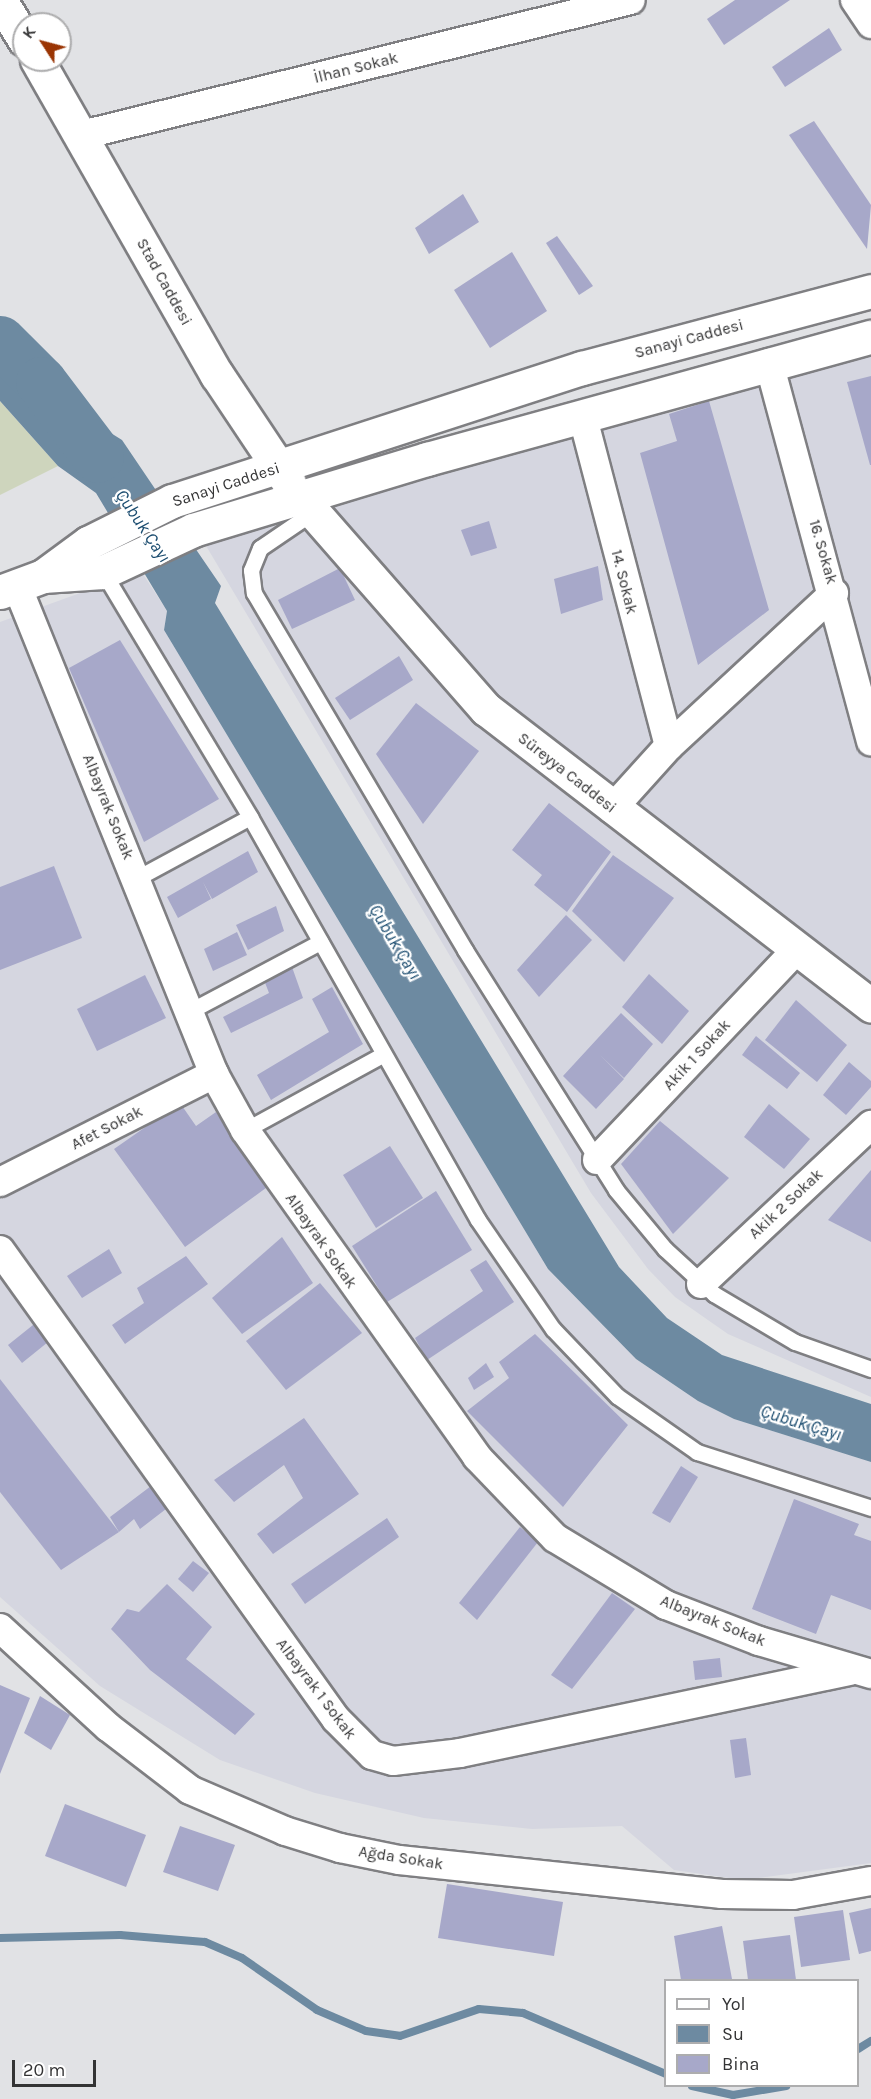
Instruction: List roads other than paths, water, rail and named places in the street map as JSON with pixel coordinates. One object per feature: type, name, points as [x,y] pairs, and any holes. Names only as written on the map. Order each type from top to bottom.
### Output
[{"type":"main road","points":[[0,0],[12,20]]},
{"type":"main road","name":"Stad Caddesi","points":[[44,72],[217,375],[276,468],[307,505]]},
{"type":"main road","name":"Sanayi Caddesi","points":[[15,581],[172,501],[582,368],[871,291]]},
{"type":"main road","name":"Sanayi Caddesi","points":[[15,581],[103,572],[193,530],[307,505],[583,418],[769,363],[871,337]]},
{"type":"main road","name":"Süreyya Caddesi","points":[[307,505],[486,709],[612,809],[797,949],[865,995]]},
{"type":"street","name":"İlhan Sokak","points":[[82,135],[631,0]]},
{"type":"street","points":[[855,0],[871,24]]},
{"type":"street","name":"16. Sokak","points":[[769,363],[834,593],[871,742]]},
{"type":"street","name":"14. Sokak","points":[[583,418],[669,746]]},
{"type":"street","name":"Albayrak Sokak","points":[[15,581],[137,878],[186,1013],[214,1074],[244,1130],[405,1360],[477,1457],[533,1518],[666,1605],[862,1672]]},
{"type":"street","points":[[612,809],[669,746],[834,593]]},
{"type":"street","name":"Akik 1 Sokak","points":[[597,1160],[797,949]]},
{"type":"street","name":"Afet Sokak","points":[[0,1182],[214,1074]]},
{"type":"street","name":"Akik 2 Sokak","points":[[701,1284],[871,1125]]},
{"type":"street","name":"Albayrak 1 Sokak","points":[[0,1250],[336,1719],[372,1755],[393,1761],[460,1753],[862,1672]]},
{"type":"street","name":"Ağda Sokak","points":[[0,1628],[108,1727],[190,1790],[329,1845],[399,1860],[722,1894],[793,1895],[871,1881]]},
{"type":"lane","points":[[307,505],[260,548],[251,570],[254,594],[597,1160],[636,1217],[701,1284],[762,1326],[871,1369]]},
{"type":"lane","points":[[103,572],[250,817],[382,1055],[531,1299],[609,1389],[697,1452],[871,1508]]},
{"type":"lane","points":[[137,878],[250,817]]},
{"type":"lane","points":[[186,1013],[320,942]]},
{"type":"lane","points":[[244,1130],[382,1055]]},
{"type":"water","points":[[0,351],[32,384],[122,440],[221,586],[215,603],[619,1267],[667,1318],[722,1355],[871,1404],[871,1462],[734,1419],[698,1401],[636,1359],[548,1269],[164,630],[167,611],[96,493],[58,466],[0,401]]},
{"type":"waterway","name":"Çubuk Çayı","points":[[0,341],[41,382],[98,457]]},
{"type":"waterway","points":[[0,1938],[120,1935],[205,1942],[242,1958],[317,2010],[366,2031],[400,2036],[479,2009],[523,2013],[664,2073]]},
{"type":"waterway","points":[[859,2048],[871,2041]]},
{"type":"waterway","points":[[697,2087],[733,2095],[780,2087]]}]
